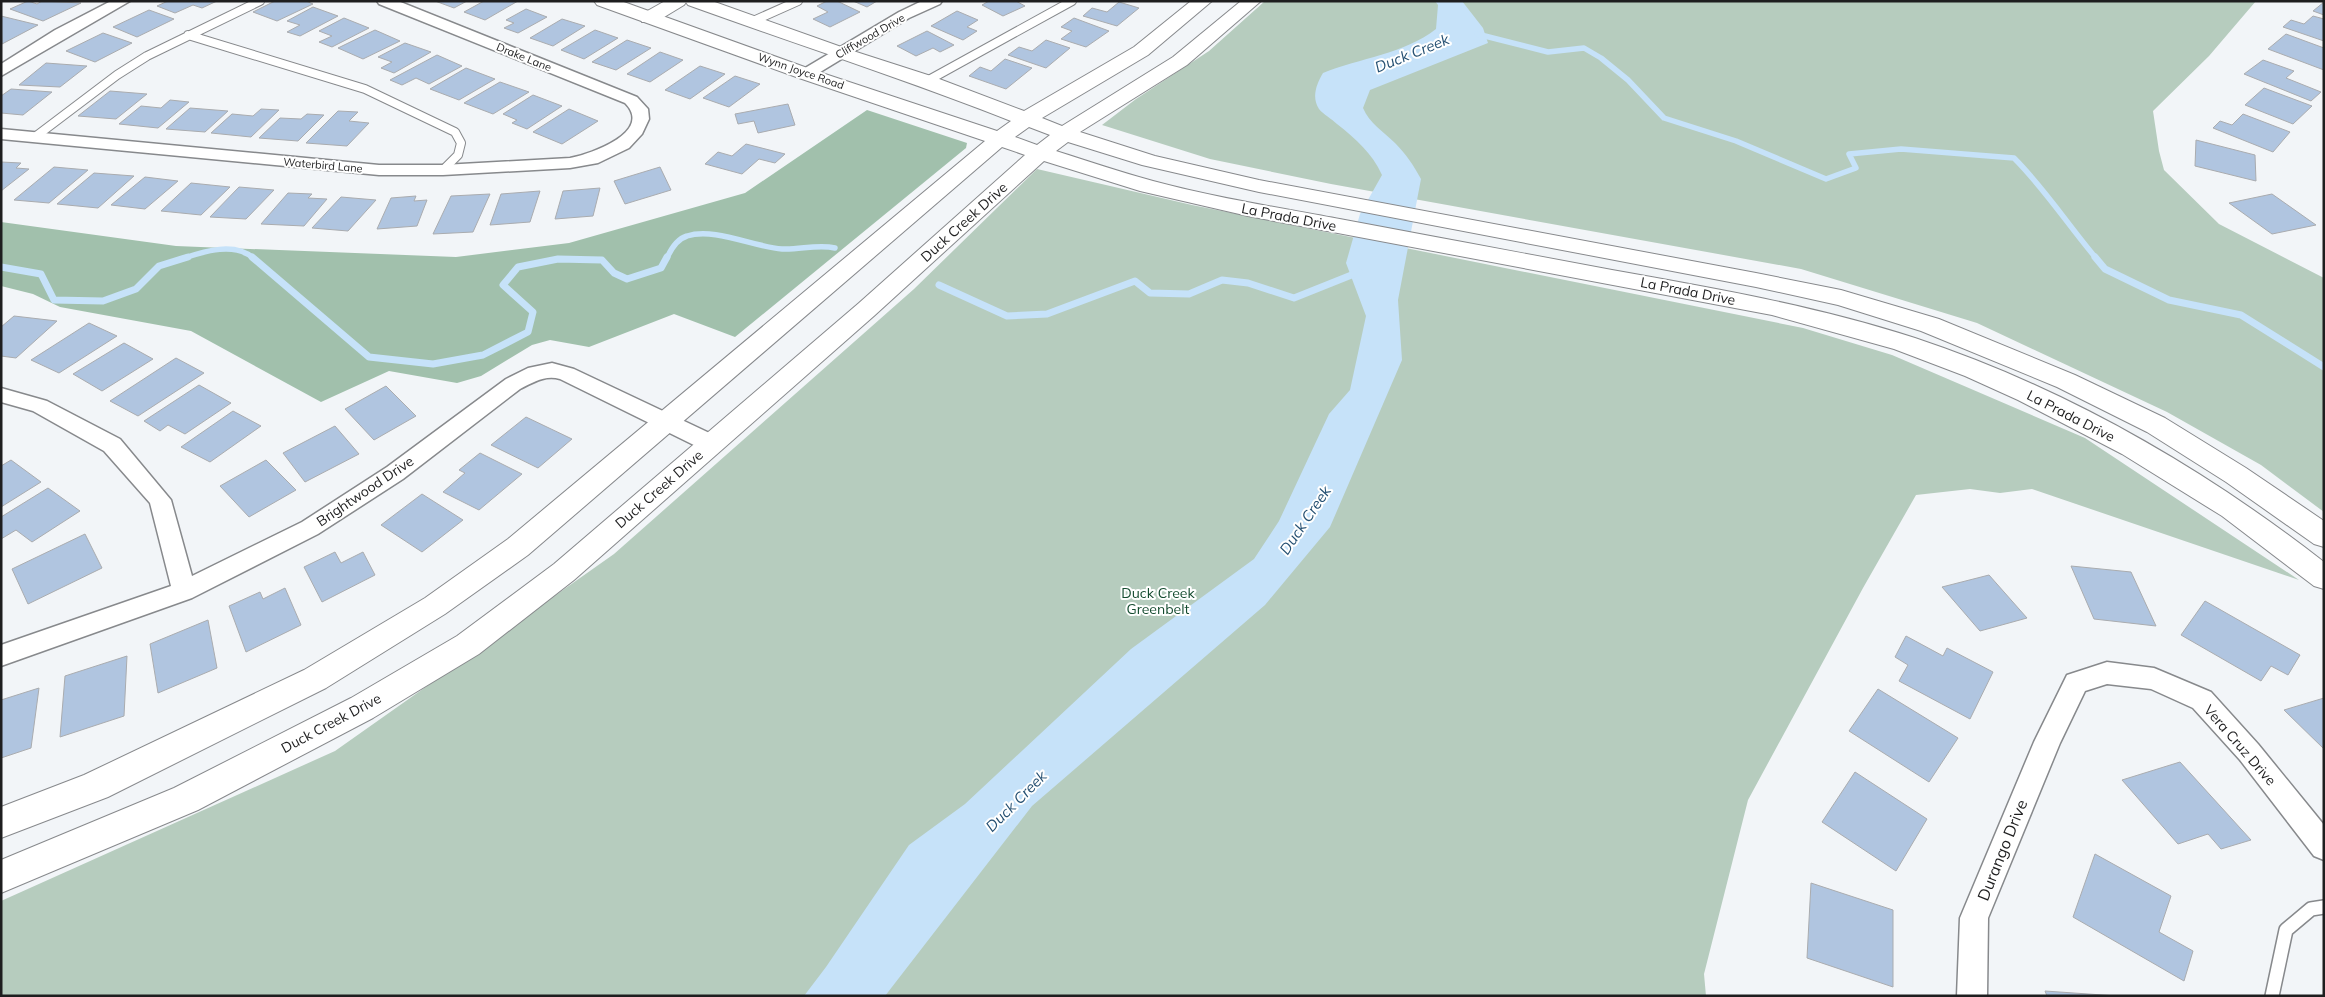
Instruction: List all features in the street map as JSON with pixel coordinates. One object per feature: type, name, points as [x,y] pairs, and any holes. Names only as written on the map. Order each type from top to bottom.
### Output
[{"type":"main road","name":"Wynn Joyce Road","points":[[604,1],[806,74],[888,100],[999,139]]},
{"type":"main road","points":[[649,18],[678,1]]},
{"type":"main road","points":[[694,1],[840,53],[927,81],[1026,120]]},
{"type":"main road","points":[[1,823],[96,786],[315,679],[435,606],[518,547],[999,139],[1026,120],[1141,51],[1203,1]]},
{"type":"main road","name":"Duck Creek Drive","points":[[1,877],[186,799],[362,708],[468,645],[564,572],[867,309],[1040,153],[1064,134],[1180,61],[1252,1]]},
{"type":"main road","name":"La Prada Drive","points":[[1026,120],[1150,162],[1258,186],[1756,280],[1841,298],[1926,337],[2103,432],[2199,488],[2299,557],[2324,578]]},
{"type":"main road","name":"La Prada Drive","points":[[999,139],[1148,186],[1248,209],[1772,307],[1852,327],[1926,337],[2066,381],[2156,425],[2236,475],[2324,536]]},
{"type":"street","points":[[1,71],[61,32],[123,1]]},
{"type":"street","name":"Drake Lane","points":[[384,1],[631,100],[640,109],[642,119],[636,130]]},
{"type":"street","name":"Cliffwood Drive","points":[[806,74],[904,16],[935,1]]},
{"type":"street","name":"Waterbird Lane","points":[[1,134],[379,170],[443,170],[570,163],[592,160],[623,144],[636,130]]},
{"type":"street","name":"Brightwood Drive","points":[[1,656],[184,590],[310,528],[395,473],[513,384],[535,374],[552,370],[567,374],[712,444]]},
{"type":"street","points":[[1,395],[40,406],[112,445],[160,500],[184,590]]},
{"type":"street","name":"Vera Cruz Drive","points":[[2062,710],[2076,683],[2108,673],[2154,679],[2202,700],[2249,752],[2324,847]]},
{"type":"street","name":"Durango Drive","points":[[1972,996],[1974,918],[2046,742],[2062,710]]},
{"type":"lane","points":[[35,137],[117,75],[146,56],[260,1]]},
{"type":"lane","points":[[751,22],[798,1]]},
{"type":"lane","points":[[927,81],[1072,1]]},
{"type":"lane","points":[[188,35],[365,89],[455,132],[461,144],[458,155],[443,170]]},
{"type":"lane","points":[[2272,996],[2286,930],[2311,909],[2324,907]]},
{"type":"green space","points":[[1265,1],[2256,1],[2209,56],[2153,111],[2164,170],[2219,224],[2324,278],[2324,512],[2261,465],[2167,412],[1977,323],[1801,269],[1331,184],[1210,159],[1102,125],[1136,99],[1209,51]]},
{"type":"green space","points":[[867,110],[967,143],[966,148],[735,337],[674,314],[589,347],[550,340],[532,345],[481,376],[457,383],[389,371],[321,402],[191,331],[60,307],[33,294],[1,286],[1,222],[176,246],[456,257],[569,243],[745,193]]},
{"type":"green space","name":"Duck Creek Greenbelt","points":[[1037,169],[1192,205],[1803,328],[1892,355],[2085,438],[2299,580],[2032,489],[2000,493],[1970,489],[1916,495],[1863,588],[1748,800],[1704,974],[1706,996],[1,996],[1,901],[335,751],[614,554],[914,289]]},
{"type":"water","name":"Duck Creek","points":[[1435,1],[1462,1],[1483,28],[1488,43],[1370,90],[1363,108],[1373,123],[1403,151],[1421,179],[1398,300],[1402,360],[1330,527],[1265,605],[1032,806],[885,996],[804,996],[826,967],[909,845],[965,804],[1131,649],[1254,559],[1279,521],[1329,414],[1350,390],[1366,316],[1346,263],[1360,214],[1382,175],[1363,147],[1319,109],[1315,100],[1317,86],[1323,73],[1396,50],[1436,29],[1438,5]]},
{"type":"building","points":[[28,1],[37,4],[42,1],[81,3],[43,21],[10,9]]},
{"type":"building","points":[[168,1],[217,1],[202,8],[193,5],[175,13],[157,6]]},
{"type":"building","points":[[275,1],[306,1],[313,4],[277,21],[253,12]]},
{"type":"building","points":[[435,1],[467,1],[454,8]]},
{"type":"building","points":[[484,1],[518,1],[485,20],[464,12]]},
{"type":"building","points":[[827,1],[837,1],[860,12],[830,27],[813,19],[828,12],[817,6]]},
{"type":"building","points":[[853,1],[877,1],[867,7]]},
{"type":"building","points":[[989,1],[1016,1],[1025,6],[1003,16],[982,5]]},
{"type":"building","points":[[1119,2],[1139,8],[1117,26],[1083,16],[1092,8],[1107,12]]},
{"type":"building","points":[[2324,2],[2324,15],[2313,11]]},
{"type":"building","points":[[313,7],[338,16],[300,36],[287,32],[300,25],[287,21]]},
{"type":"building","points":[[526,9],[547,17],[518,33],[504,28],[514,23],[506,20]]},
{"type":"building","points":[[149,10],[174,19],[137,37],[113,27]]},
{"type":"building","points":[[957,11],[978,20],[967,27],[977,31],[963,40],[931,26]]},
{"type":"building","points":[[1,16],[38,25],[2,44]]},
{"type":"building","points":[[2313,16],[2324,19],[2324,41],[2283,27],[2291,20],[2304,24]]},
{"type":"building","points":[[344,18],[369,28],[332,47],[319,42],[332,36],[319,31]]},
{"type":"building","points":[[1074,18],[1109,31],[1086,47],[1061,39],[1072,31],[1061,27]]},
{"type":"building","points":[[562,19],[585,26],[553,46],[530,38]]},
{"type":"building","points":[[375,30],[400,41],[363,59],[338,48]]},
{"type":"building","points":[[595,30],[618,38],[584,59],[561,50]]},
{"type":"building","points":[[927,31],[954,45],[940,52],[933,48],[916,56],[897,46]]},
{"type":"building","points":[[103,33],[132,43],[95,62],[66,51]]},
{"type":"building","points":[[2286,34],[2324,48],[2324,70],[2268,49]]},
{"type":"building","points":[[627,40],[651,48],[616,70],[592,62]]},
{"type":"building","points":[[1046,40],[1070,48],[1046,68],[1008,55],[1019,47],[1032,51]]},
{"type":"building","points":[[405,43],[431,52],[394,73],[381,68],[392,62],[378,57]]},
{"type":"building","points":[[660,52],[683,60],[650,82],[627,74]]},
{"type":"building","points":[[437,55],[462,66],[429,84],[416,78],[402,85],[390,80]]},
{"type":"building","points":[[1005,59],[1032,68],[1006,89],[969,76],[980,67],[991,71]]},
{"type":"building","points":[[2263,60],[2294,71],[2286,78],[2321,92],[2311,101],[2244,74]]},
{"type":"building","points":[[46,63],[87,66],[60,87],[19,85]]},
{"type":"building","points":[[700,66],[725,74],[690,99],[665,90]]},
{"type":"building","points":[[466,68],[495,79],[459,100],[430,89]]},
{"type":"building","points":[[735,76],[760,84],[729,107],[703,98]]},
{"type":"building","points":[[500,82],[529,92],[493,114],[464,103]]},
{"type":"building","points":[[2264,88],[2312,106],[2293,124],[2245,105]]},
{"type":"building","points":[[11,89],[52,92],[23,115],[1,113],[1,96]]},
{"type":"building","points":[[110,91],[147,94],[116,119],[78,116]]},
{"type":"building","points":[[533,95],[562,106],[527,129],[512,123],[517,120],[503,114]]},
{"type":"building","points":[[170,100],[189,102],[158,128],[119,124],[141,106],[161,108]]},
{"type":"building","points":[[788,104],[795,125],[758,133],[754,121],[738,124],[735,114]]},
{"type":"building","points":[[190,108],[228,111],[205,132],[166,129]]},
{"type":"building","points":[[261,109],[279,110],[251,137],[211,133],[232,114],[253,116]]},
{"type":"building","points":[[569,109],[598,121],[562,144],[533,132]]},
{"type":"building","points":[[338,111],[358,112],[349,121],[369,123],[347,146],[306,143]]},
{"type":"building","points":[[307,114],[324,115],[298,141],[259,138],[280,118],[301,119]]},
{"type":"building","points":[[2243,114],[2290,132],[2273,152],[2213,128],[2220,121],[2232,125]]},
{"type":"building","points":[[2196,140],[2255,155],[2256,181],[2195,166]]},
{"type":"building","points":[[746,144],[785,154],[775,163],[759,159],[742,174],[705,164],[718,152],[732,156]]},
{"type":"building","points":[[1,162],[21,163],[16,168],[29,169],[1,191]]},
{"type":"building","points":[[54,167],[88,170],[49,203],[14,200]]},
{"type":"building","points":[[660,167],[671,190],[625,204],[614,181]]},
{"type":"building","points":[[94,173],[134,176],[98,208],[57,204]]},
{"type":"building","points":[[145,177],[178,181],[145,209],[111,205]]},
{"type":"building","points":[[191,183],[230,187],[201,215],[161,211]]},
{"type":"building","points":[[239,187],[274,190],[246,219],[210,217]]},
{"type":"building","points":[[600,188],[593,216],[555,219],[563,191]]},
{"type":"building","points":[[540,191],[530,222],[490,225],[501,194]]},
{"type":"building","points":[[288,193],[312,194],[308,198],[327,199],[304,226],[261,224]]},
{"type":"building","points":[[490,194],[473,232],[433,234],[451,196]]},
{"type":"building","points":[[2272,194],[2316,225],[2272,234],[2229,203]]},
{"type":"building","points":[[416,196],[414,201],[427,200],[417,226],[377,229],[391,198]]},
{"type":"building","points":[[341,197],[376,200],[348,231],[312,228]]},
{"type":"building","points":[[14,316],[57,321],[16,358],[1,356],[1,327]]},
{"type":"building","points":[[89,323],[117,336],[59,373],[31,360]]},
{"type":"building","points":[[124,343],[153,359],[102,391],[73,374]]},
{"type":"building","points":[[176,358],[204,373],[138,416],[110,401]]},
{"type":"building","points":[[199,385],[231,403],[185,434],[168,425],[160,431],[144,421]]},
{"type":"building","points":[[386,386],[416,416],[374,440],[345,409]]},
{"type":"building","points":[[233,411],[261,426],[210,462],[181,447]]},
{"type":"building","points":[[526,417],[572,439],[538,468],[491,445]]},
{"type":"building","points":[[335,426],[359,454],[305,482],[283,453]]},
{"type":"building","points":[[480,453],[522,474],[479,510],[443,492],[465,473],[459,470]]},
{"type":"building","points":[[11,460],[41,482],[1,507],[1,466]]},
{"type":"building","points":[[266,460],[296,490],[249,517],[220,486]]},
{"type":"building","points":[[48,488],[80,511],[32,542],[16,530],[1,539],[1,517]]},
{"type":"building","points":[[422,494],[463,520],[422,552],[381,525]]},
{"type":"building","points":[[85,534],[102,568],[28,604],[12,569]]},
{"type":"building","points":[[335,552],[341,563],[363,552],[375,575],[322,602],[304,567]]},
{"type":"building","points":[[2071,566],[2131,572],[2156,626],[2094,619]]},
{"type":"building","points":[[1989,575],[2027,618],[1980,631],[1942,587]]},
{"type":"building","points":[[285,588],[301,625],[246,652],[229,606],[260,592],[263,599]]},
{"type":"building","points":[[2205,601],[2300,655],[2288,675],[2271,666],[2261,681],[2181,635]]},
{"type":"building","points":[[208,620],[217,668],[158,693],[150,644]]},
{"type":"building","points":[[1906,636],[1943,656],[1947,648],[1993,672],[1970,719],[1899,681],[1908,665],[1895,657]]},
{"type":"building","points":[[127,656],[124,716],[60,737],[65,676]]},
{"type":"building","points":[[39,688],[31,748],[1,758],[1,700]]},
{"type":"building","points":[[1878,689],[1958,738],[1929,782],[1849,731]]},
{"type":"building","points":[[2324,698],[2324,749],[2284,710]]},
{"type":"building","points":[[2180,762],[2251,840],[2221,849],[2208,834],[2178,844],[2122,780]]},
{"type":"building","points":[[1855,772],[1927,819],[1896,871],[1822,822]]},
{"type":"building","points":[[2095,854],[2171,896],[2159,932],[2193,951],[2184,981],[2073,917]]},
{"type":"building","points":[[1811,883],[1893,910],[1893,987],[1807,958]]},
{"type":"building","points":[[2045,991],[2117,996],[2047,996]]},
{"type":"waterway","points":[[1477,34],[1548,52],[1584,48],[1601,58],[1628,80],[1664,118],[1736,141],[1826,179],[1856,168],[1849,154],[1901,149],[2014,158],[2036,182],[2096,258]]},
{"type":"waterway","points":[[667,258],[672,248],[680,239],[698,234],[722,236],[782,249],[835,248]]},
{"type":"waterway","points":[[184,258],[220,249],[238,250],[253,258]]},
{"type":"waterway","points":[[1,267],[41,274],[54,300],[103,301],[136,289],[159,266],[188,257]]},
{"type":"waterway","points":[[252,257],[369,357],[433,364],[483,355],[528,332],[533,312],[503,285],[518,267],[558,259],[602,260],[614,273],[627,279],[661,268],[667,257]]},
{"type":"waterway","points":[[2095,257],[2105,269],[2169,300],[2241,315],[2324,367]]},
{"type":"waterway","points":[[939,285],[1007,316],[1047,314],[1135,281],[1150,293],[1189,294],[1222,280],[1248,283],[1294,298],[1359,272]]}]
